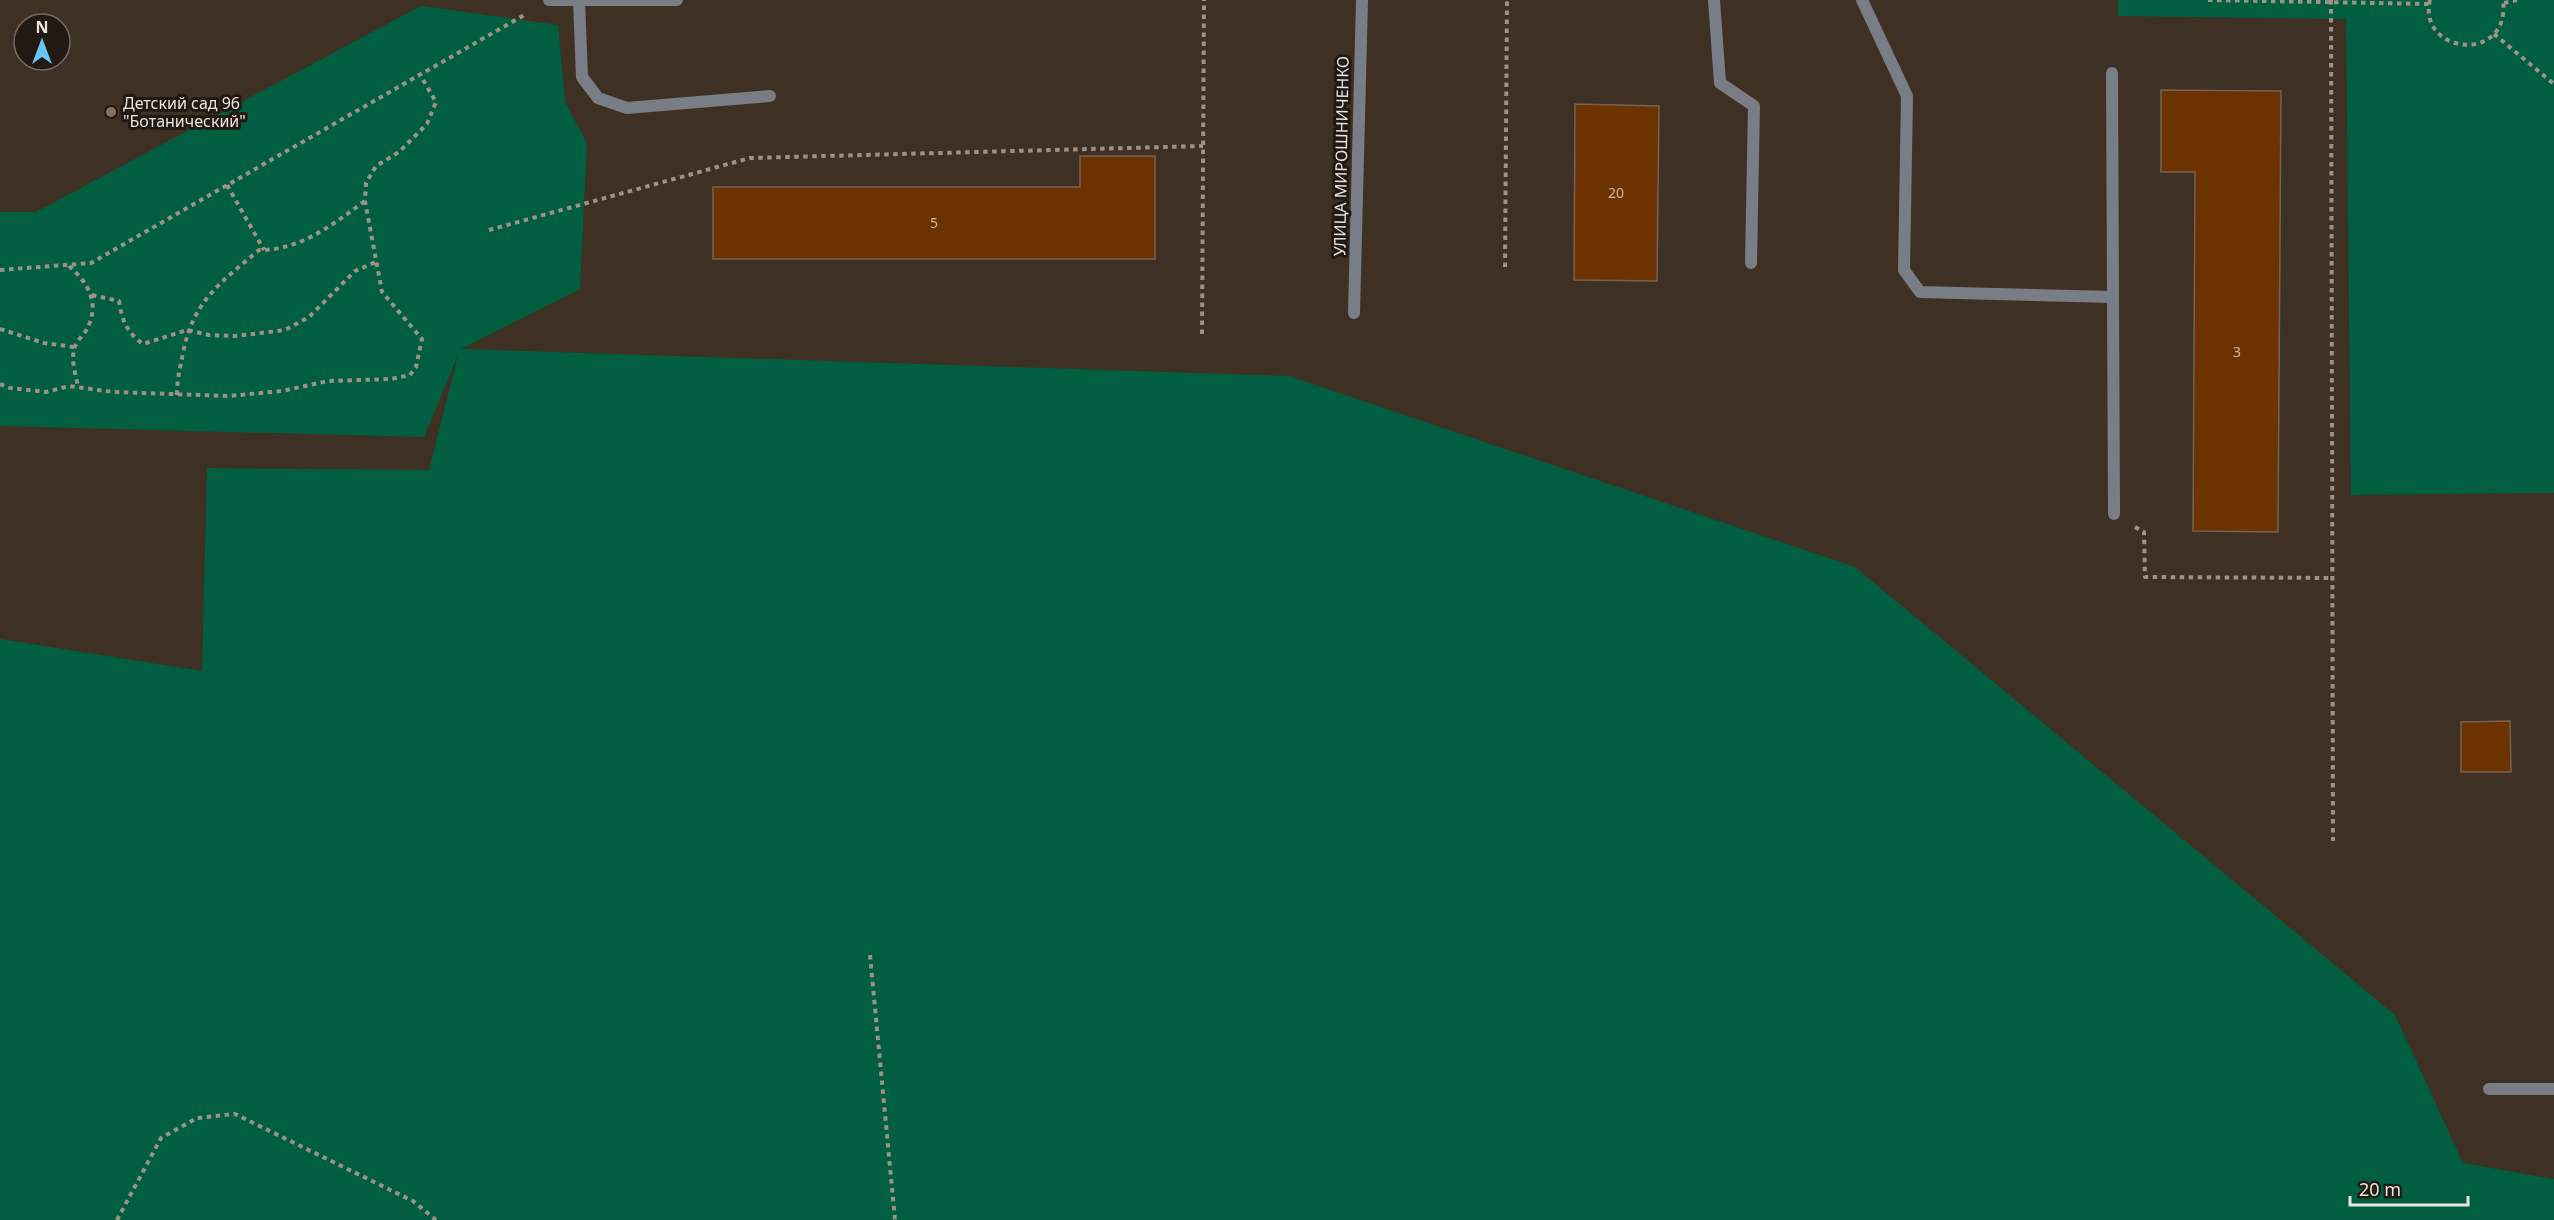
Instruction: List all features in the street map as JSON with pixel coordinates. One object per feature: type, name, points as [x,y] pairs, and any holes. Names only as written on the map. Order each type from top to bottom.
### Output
[{"type":"street","points":[[550,0],[677,0]]},
{"type":"street","name":"УЛИЦА МИРОШНИЧЕНКО","points":[[1354,313],[1362,0]]},
{"type":"street","points":[[1714,0],[1720,82],[1754,106],[1751,262]]},
{"type":"street","points":[[1862,0],[1907,96],[1904,270],[1920,292],[2113,297]]},
{"type":"street","points":[[579,1],[582,76],[598,98],[627,108],[770,96]]},
{"type":"street","points":[[2112,73],[2114,514]]},
{"type":"street","points":[[2489,1089],[2554,1089]]},
{"type":"path","points":[[0,270],[91,263],[550,0]]},
{"type":"path","points":[[1202,334],[1204,0]]},
{"type":"path","points":[[1505,267],[1508,0]]},
{"type":"path","points":[[2208,0],[2429,2],[2433,25],[2446,40],[2471,46],[2484,42],[2494,34],[2501,23],[2503,1],[2517,0]]},
{"type":"path","points":[[2331,2],[2333,841]]},
{"type":"path","points":[[2494,34],[2554,84]]},
{"type":"path","points":[[0,384],[10,388],[46,392],[78,387],[177,395],[229,396],[282,391],[328,381],[391,379],[410,375],[416,367],[422,339],[382,292],[365,201],[366,183],[376,166],[399,152],[433,116],[436,102],[419,73]]},
{"type":"path","points":[[489,230],[750,158],[1203,146]]},
{"type":"path","points":[[227,185],[264,250]]},
{"type":"path","points":[[177,395],[176,374],[187,330],[200,307],[223,281],[259,250],[275,250],[305,241],[365,201]]},
{"type":"path","points":[[92,295],[119,302],[122,318],[131,336],[143,344],[187,330],[208,335],[236,336],[285,330],[309,317],[356,271],[378,261]]},
{"type":"path","points":[[68,265],[87,284],[92,295],[93,310],[89,325],[74,347],[78,387]]},
{"type":"path","points":[[0,329],[44,343],[74,347]]},
{"type":"path","points":[[2114,514],[2144,532],[2145,577],[2331,578]]},
{"type":"path","points":[[870,955],[895,1220]]},
{"type":"path","points":[[117,1220],[161,1138],[197,1118],[235,1114],[413,1201],[436,1220]]},
{"type":"green space","points":[[2118,0],[2554,0],[2554,493],[2351,495],[2346,19],[2118,16]]},
{"type":"green space","points":[[421,6],[558,25],[565,102],[587,143],[580,289],[461,349],[1289,376],[1855,567],[2395,1015],[2463,1163],[2554,1179],[2554,1220],[0,1220],[0,639],[202,671],[207,468],[429,470],[458,355],[424,437],[0,426],[0,212],[36,212]]},
{"type":"building","points":[[2161,90],[2281,91],[2278,532],[2193,531],[2195,172],[2161,172]]},
{"type":"building","points":[[1575,104],[1659,106],[1657,281],[1574,280]]},
{"type":"building","points":[[1080,156],[1155,156],[1155,259],[713,259],[713,187],[1080,187]]},
{"type":"building","points":[[2510,721],[2511,772],[2461,772],[2461,722]]},
{"type":"place","name":"Детский сад 96 \"Ботанический\"","points":[[111,112]]}]
